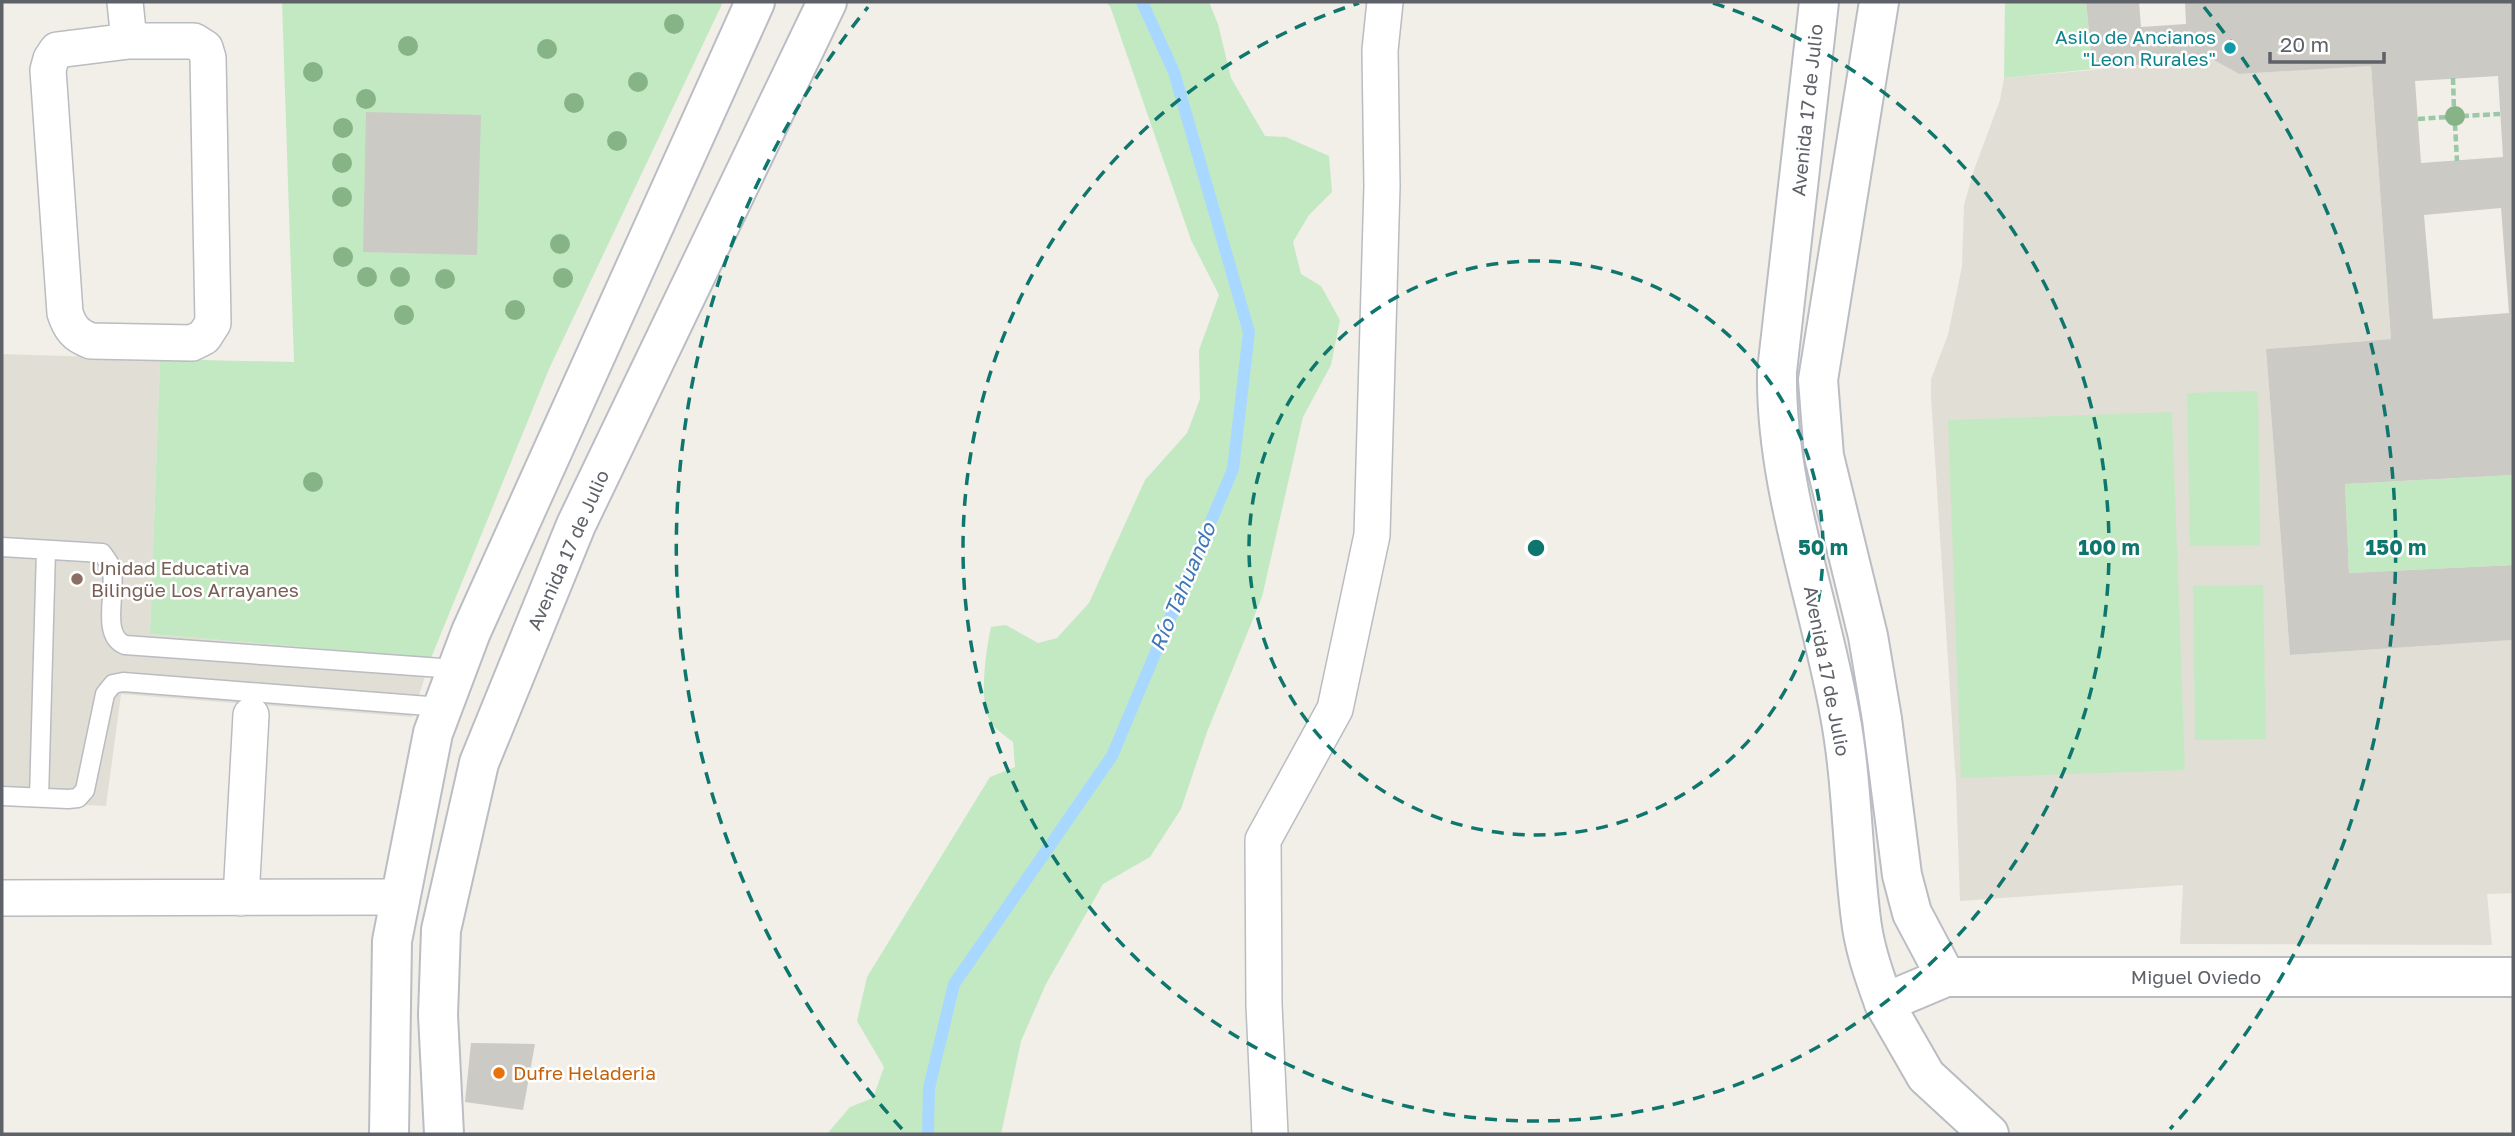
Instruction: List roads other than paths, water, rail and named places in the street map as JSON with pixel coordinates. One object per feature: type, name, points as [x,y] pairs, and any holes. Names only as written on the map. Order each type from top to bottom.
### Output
[{"type":"main road","points":[[389,1134],[392,941],[433,733],[441,707],[455,669],[755,2]]},
{"type":"main road","name":"Avenida 17 de Julio","points":[[444,1134],[438,1015],[441,930],[479,763],[576,525],[827,2]]},
{"type":"main road","name":"Avenida 17 de Julio","points":[[1819,2],[1777,371],[1777,400],[1785,466],[1841,717],[1863,928],[1871,965],[1884,1003],[1926,1076],[1989,1134]]},
{"type":"main road","points":[[1879,2],[1818,380],[1821,424],[1824,456],[1868,636],[1882,719],[1902,875],[1912,913],[1946,977]]},
{"type":"main road","name":"Miguel Oviedo","points":[[1884,1003],[1946,977],[2513,977]]},
{"type":"street","points":[[125,2],[129,41]]},
{"type":"street","points":[[1270,1134],[1264,1005],[1263,840],[1335,709],[1372,534],[1382,186],[1380,50],[1385,2]]},
{"type":"street","points":[[129,41],[194,41],[205,48],[208,58],[213,323],[204,337],[192,343],[91,341],[80,337],[70,327],[65,313],[48,70],[57,50],[129,41]]},
{"type":"street","points":[[241,898],[251,715]]},
{"type":"street","points":[[2,898],[400,897]]},
{"type":"lane","points":[[2,547],[102,554],[110,563],[113,576],[112,632],[118,642],[125,645],[455,669]]},
{"type":"lane","points":[[39,798],[46,550]]},
{"type":"lane","points":[[2,796],[78,798],[85,790],[104,694],[113,684],[123,682],[441,707]]},
{"type":"waterway","name":"Río Tahuando","points":[[928,1134],[929,1088],[954,984],[1112,756],[1233,469],[1249,332],[1174,72],[1142,2]]},
{"type":"place","name":"Asilo de Ancianos \"Leon Rurales\"","points":[[2230,48]]},
{"type":"place","name":"Unidad Educativa Bilingüe Los Arrayanes","points":[[77,579]]},
{"type":"place","name":"Dufre Heladeria","points":[[499,1073]]}]
